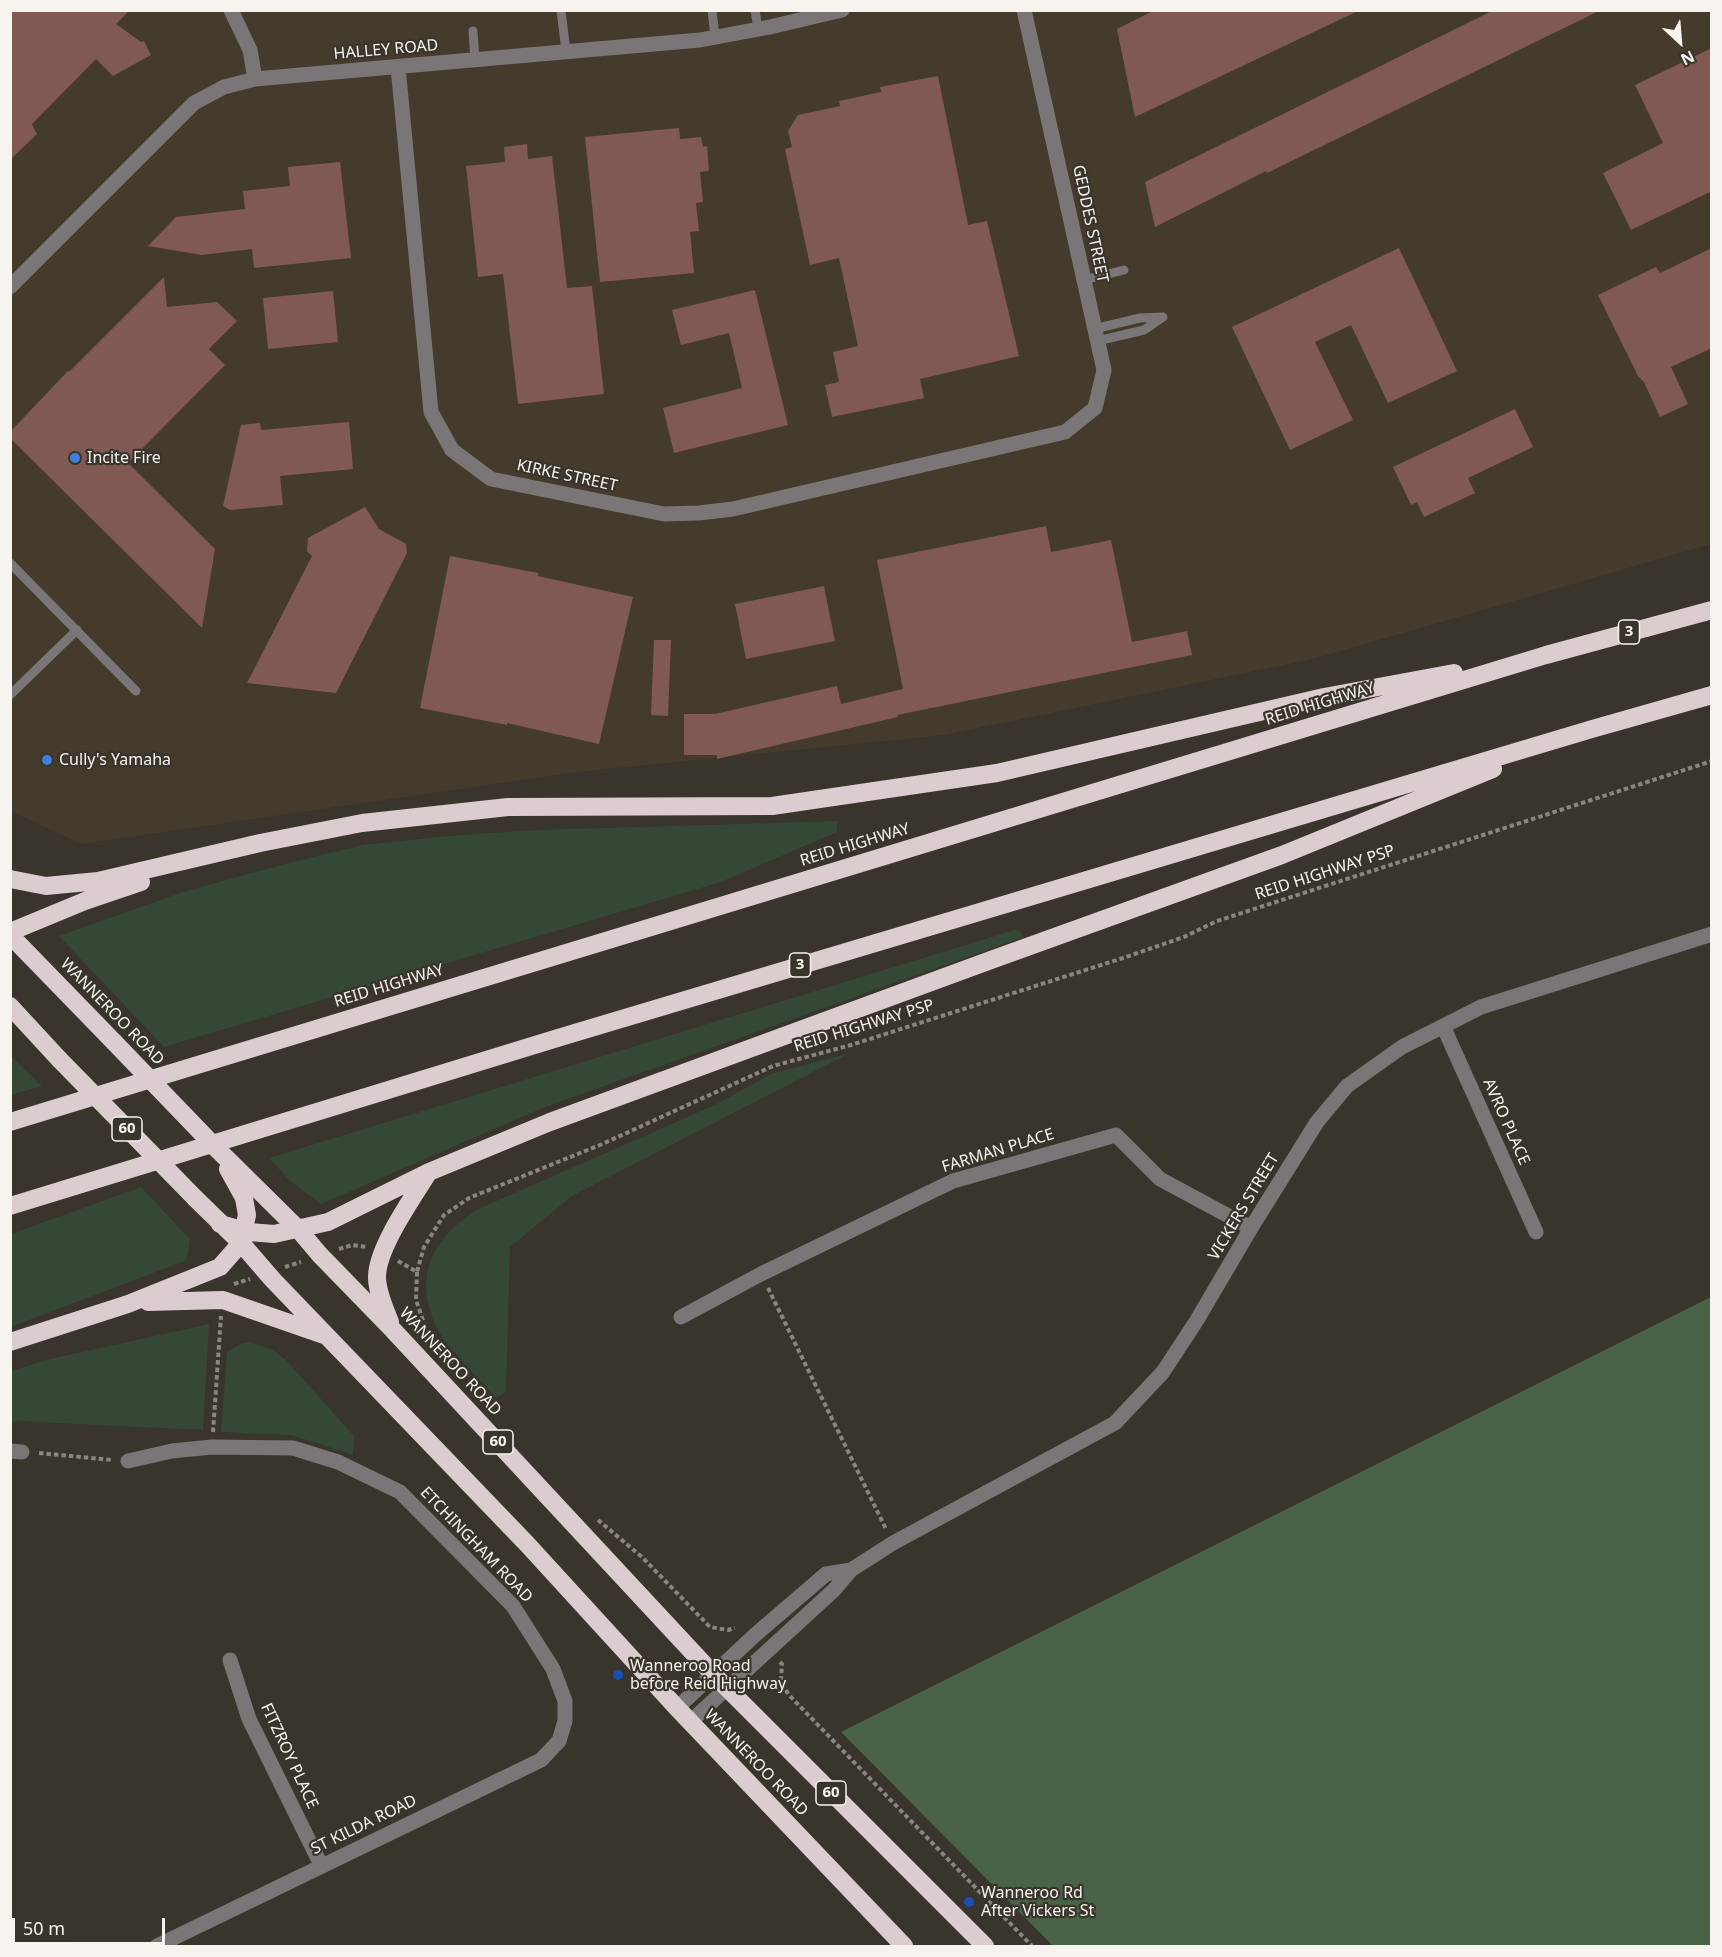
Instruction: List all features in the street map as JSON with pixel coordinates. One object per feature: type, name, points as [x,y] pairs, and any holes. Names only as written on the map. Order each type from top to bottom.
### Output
[{"type":"highway","name":"REID HIGHWAY","points":[[10,1122],[1546,655],[1712,610]]},
{"type":"highway","points":[[10,879],[46,885],[98,881],[260,843],[362,823],[508,807],[772,806],[985,775],[1324,697],[1546,655]]},
{"type":"highway","name":"3","points":[[10,1206],[561,1036],[1712,695]]},
{"type":"highway","points":[[243,1237],[274,1234],[328,1222],[429,1172],[550,1122],[1282,855],[1592,729]]},
{"type":"highway","points":[[10,933],[86,900],[260,843]]},
{"type":"highway","name":"WANNEROO ROAD","points":[[10,933],[217,1149],[241,1180],[298,1229],[726,1688],[985,1947]]},
{"type":"highway","name":"60","points":[[10,1006],[58,1059],[220,1224],[243,1237]]},
{"type":"highway","points":[[393,1330],[382,1301],[377,1277],[386,1243],[429,1172]]},
{"type":"highway","points":[[10,1342],[128,1304],[220,1268],[243,1237],[247,1215],[241,1180]]},
{"type":"highway","name":"WANNEROO ROAD","points":[[243,1237],[266,1273],[527,1544],[690,1722],[904,1947]]},
{"type":"highway","points":[[128,1304],[223,1300],[329,1337]]},
{"type":"street","points":[[231,10],[250,50],[255,79]]},
{"type":"street","name":"HALLEY ROAD","points":[[10,287],[194,103],[224,87],[255,79],[715,37],[842,10]]},
{"type":"street","name":"GEDDES STREET","points":[[1024,10],[1104,370],[1095,408],[1065,432]]},
{"type":"street","name":"KIRKE STREET","points":[[398,67],[431,412],[453,450],[491,479],[664,514],[699,513],[733,509],[1065,432]]},
{"type":"street","name":"VICKERS STREET","points":[[690,1722],[834,1590],[851,1570],[893,1543],[1115,1423],[1163,1372],[1317,1122],[1347,1086],[1402,1047],[1481,1007],[1712,934]]},
{"type":"street","name":"AVRO PLACE","points":[[1443,1026],[1536,1232]]},
{"type":"street","name":"FARMAN PLACE","points":[[681,1317],[761,1274],[952,1181],[1116,1135],[1160,1179],[1251,1228]]},
{"type":"street","name":"ETCHINGHAM ROAD","points":[[128,1461],[172,1451],[212,1447],[293,1448],[338,1462],[400,1492],[513,1606],[553,1669],[565,1701],[566,1716]]},
{"type":"street","name":"VICKERS STREET","points":[[677,1708],[826,1574],[851,1570]]},
{"type":"street","name":"FITZROY PLACE","points":[[230,1660],[249,1719],[321,1865]]},
{"type":"street","name":"ST KILDA ROAD","points":[[157,1947],[321,1865],[541,1760],[559,1742],[566,1716]]},
{"type":"lane","points":[[561,10],[566,52]]},
{"type":"lane","points":[[712,10],[715,37]]},
{"type":"lane","points":[[755,10],[758,29]]},
{"type":"lane","points":[[473,31],[475,60]]},
{"type":"lane","points":[[1084,280],[1124,270]]},
{"type":"lane","points":[[1163,317],[1144,330],[1096,335],[1140,318],[1163,317]]},
{"type":"lane","points":[[10,563],[136,691]]},
{"type":"lane","points":[[10,695],[77,630]]},
{"type":"path","name":"REID HIGHWAY PSP","points":[[456,1367],[428,1335],[416,1300],[417,1272],[424,1247],[444,1215],[469,1198],[600,1145],[773,1066],[851,1045],[1123,958],[1184,937],[1217,921],[1712,761]]},
{"type":"path","points":[[212,1447],[225,1289],[233,1284],[352,1245],[368,1247],[417,1272]]},
{"type":"path","points":[[761,1274],[893,1543]]},
{"type":"path","points":[[16,1452],[128,1461]]},
{"type":"path","points":[[592,1514],[642,1557],[710,1627],[729,1630],[737,1627]]},
{"type":"path","points":[[779,1660],[782,1664],[781,1680],[788,1694],[1032,1947]]},
{"type":"shaded area","points":[[11,11],[1711,11],[1711,544],[1313,659],[944,735],[577,772],[81,844],[11,811]]},
{"type":"green space","points":[[837,821],[837,832],[721,882],[164,1047],[59,936],[183,892],[362,845],[538,830]]},
{"type":"green space","points":[[1018,929],[1024,937],[545,1107],[321,1204],[290,1181],[269,1158]]},
{"type":"green space","points":[[850,1053],[572,1196],[510,1247],[506,1392],[496,1398],[444,1340],[428,1302],[426,1284],[428,1268],[445,1237],[476,1210],[717,1104],[771,1074]]},
{"type":"green space","points":[[11,1056],[42,1086],[11,1095]]},
{"type":"green space","points":[[141,1187],[190,1239],[187,1260],[11,1327],[11,1234]]},
{"type":"green space","points":[[1711,1297],[1711,1946],[1053,1946],[841,1732]]},
{"type":"green space","points":[[209,1324],[203,1430],[16,1421],[11,1423],[11,1371],[50,1359]]},
{"type":"green space","points":[[250,1342],[273,1350],[287,1361],[354,1436],[353,1455],[291,1435],[221,1432],[227,1352]]},
{"type":"building","points":[[10,10],[130,10],[116,24],[141,42],[144,41],[151,55],[113,76],[96,59],[32,124],[37,134],[10,160]]},
{"type":"building","points":[[1155,10],[1360,10],[1135,117],[1117,29]]},
{"type":"building","points":[[1494,10],[1601,10],[1155,227],[1145,182]]},
{"type":"building","points":[[1712,48],[1712,191],[1631,230],[1603,173],[1663,143],[1635,85]]},
{"type":"building","points":[[938,76],[968,225],[987,221],[1019,356],[920,379],[924,398],[832,417],[825,385],[839,382],[833,352],[858,346],[839,258],[810,265],[785,149],[792,147],[788,131],[798,115],[840,106],[839,101],[881,92],[880,87]]},
{"type":"building","points":[[679,128],[680,139],[701,137],[703,147],[707,146],[709,171],[700,172],[703,202],[696,203],[699,231],[690,232],[694,273],[600,282],[585,137]]},
{"type":"building","points":[[527,144],[528,159],[552,156],[567,288],[592,286],[604,394],[518,404],[503,274],[478,277],[466,166],[505,162],[504,147]]},
{"type":"building","points":[[340,162],[351,258],[254,268],[252,249],[202,255],[148,246],[176,217],[245,209],[243,191],[290,186],[288,167]]},
{"type":"building","points":[[1399,248],[1457,371],[1388,403],[1351,325],[1315,342],[1353,420],[1290,450],[1232,327]]},
{"type":"building","points":[[1712,248],[1712,348],[1671,367],[1688,404],[1660,417],[1598,295],[1656,267],[1660,273]]},
{"type":"building","points":[[164,277],[167,307],[217,302],[237,321],[209,349],[225,365],[128,463],[215,549],[202,628],[10,438],[10,432],[68,371]]},
{"type":"building","points":[[755,290],[788,425],[674,453],[663,408],[742,388],[729,333],[681,345],[672,310]]},
{"type":"building","points":[[333,291],[338,342],[268,349],[263,298]]},
{"type":"building","points":[[1515,409],[1533,447],[1468,478],[1475,493],[1424,517],[1417,502],[1411,505],[1393,467]]},
{"type":"building","points":[[349,422],[353,469],[280,476],[283,505],[230,510],[223,506],[241,425],[260,423],[261,430]]},
{"type":"building","points":[[365,507],[379,529],[406,544],[407,553],[336,693],[247,683],[312,556],[307,551],[308,538]]},
{"type":"building","points":[[1046,526],[1051,552],[1111,540],[1132,642],[1187,631],[1192,655],[897,715],[898,717],[717,759],[717,755],[684,755],[684,714],[715,714],[837,686],[841,704],[903,689],[877,560]]},
{"type":"building","points":[[450,556],[538,573],[538,576],[633,597],[599,744],[507,723],[507,725],[420,708]]},
{"type":"building","points":[[824,586],[835,641],[746,659],[735,604]]},
{"type":"building","points":[[654,640],[671,640],[668,716],[651,715]]},
{"type":"place","name":"Incite Fire","points":[[75,458]]},
{"type":"place","name":"Cully's Yamaha","points":[[47,760]]},
{"type":"place","name":"Wanneroo Road before Reid Highway","points":[[618,1675]]},
{"type":"place","name":"Wanneroo Rd After Vickers St","points":[[969,1902]]}]
